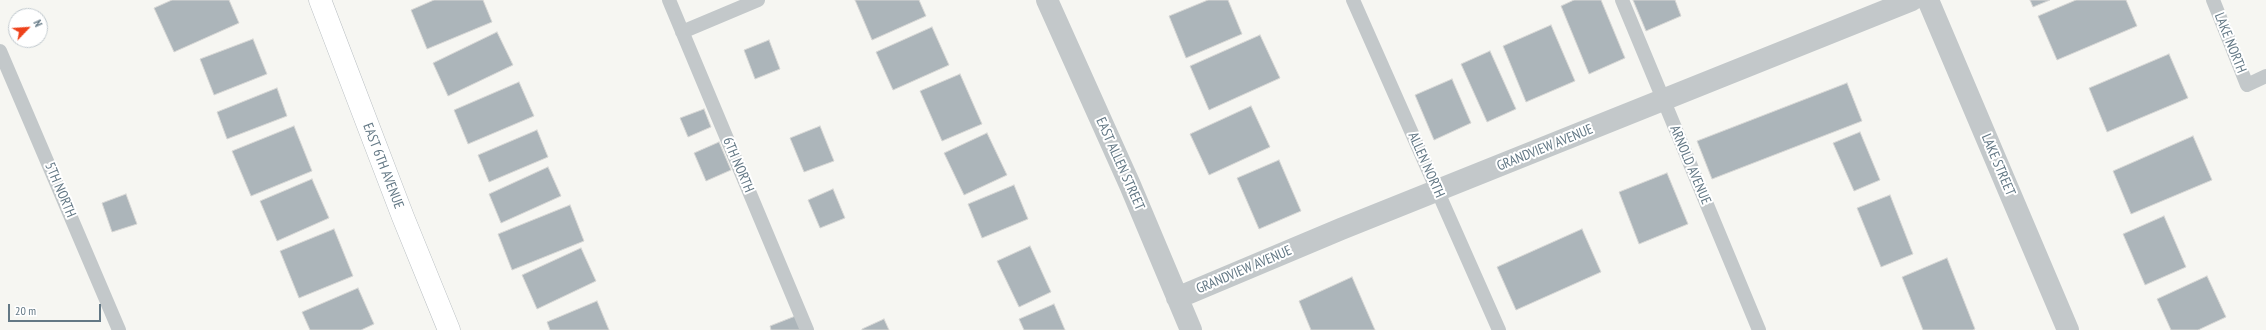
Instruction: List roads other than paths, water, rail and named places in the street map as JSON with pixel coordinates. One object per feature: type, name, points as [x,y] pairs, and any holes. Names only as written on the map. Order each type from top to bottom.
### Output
[{"type":"street","name":"EAST 6TH AVENUE","points":[[320,0],[403,217],[449,330]]},
{"type":"street","name":"EAST ALLEN STREET","points":[[1047,0],[1130,185],[1191,330]]},
{"type":"street","name":"GRANDVIEW AVENUE","points":[[1178,298],[1438,191],[1912,0]]},
{"type":"street","name":"LAKE STREET","points":[[1928,0],[2068,330]]},
{"type":"lane","name":"6TH NORTH","points":[[669,0],[806,330]]},
{"type":"lane","points":[[682,32],[758,0]]},
{"type":"lane","name":"ALLEN NORTH","points":[[1353,0],[1499,330]]},
{"type":"lane","name":"ARNOLD AVENUE","points":[[1622,0],[1759,330]]},
{"type":"lane","name":"LAKE NORTH","points":[[2213,0],[2247,85],[2266,76]]},
{"type":"lane","name":"5TH NORTH","points":[[0,51],[119,330]]}]
